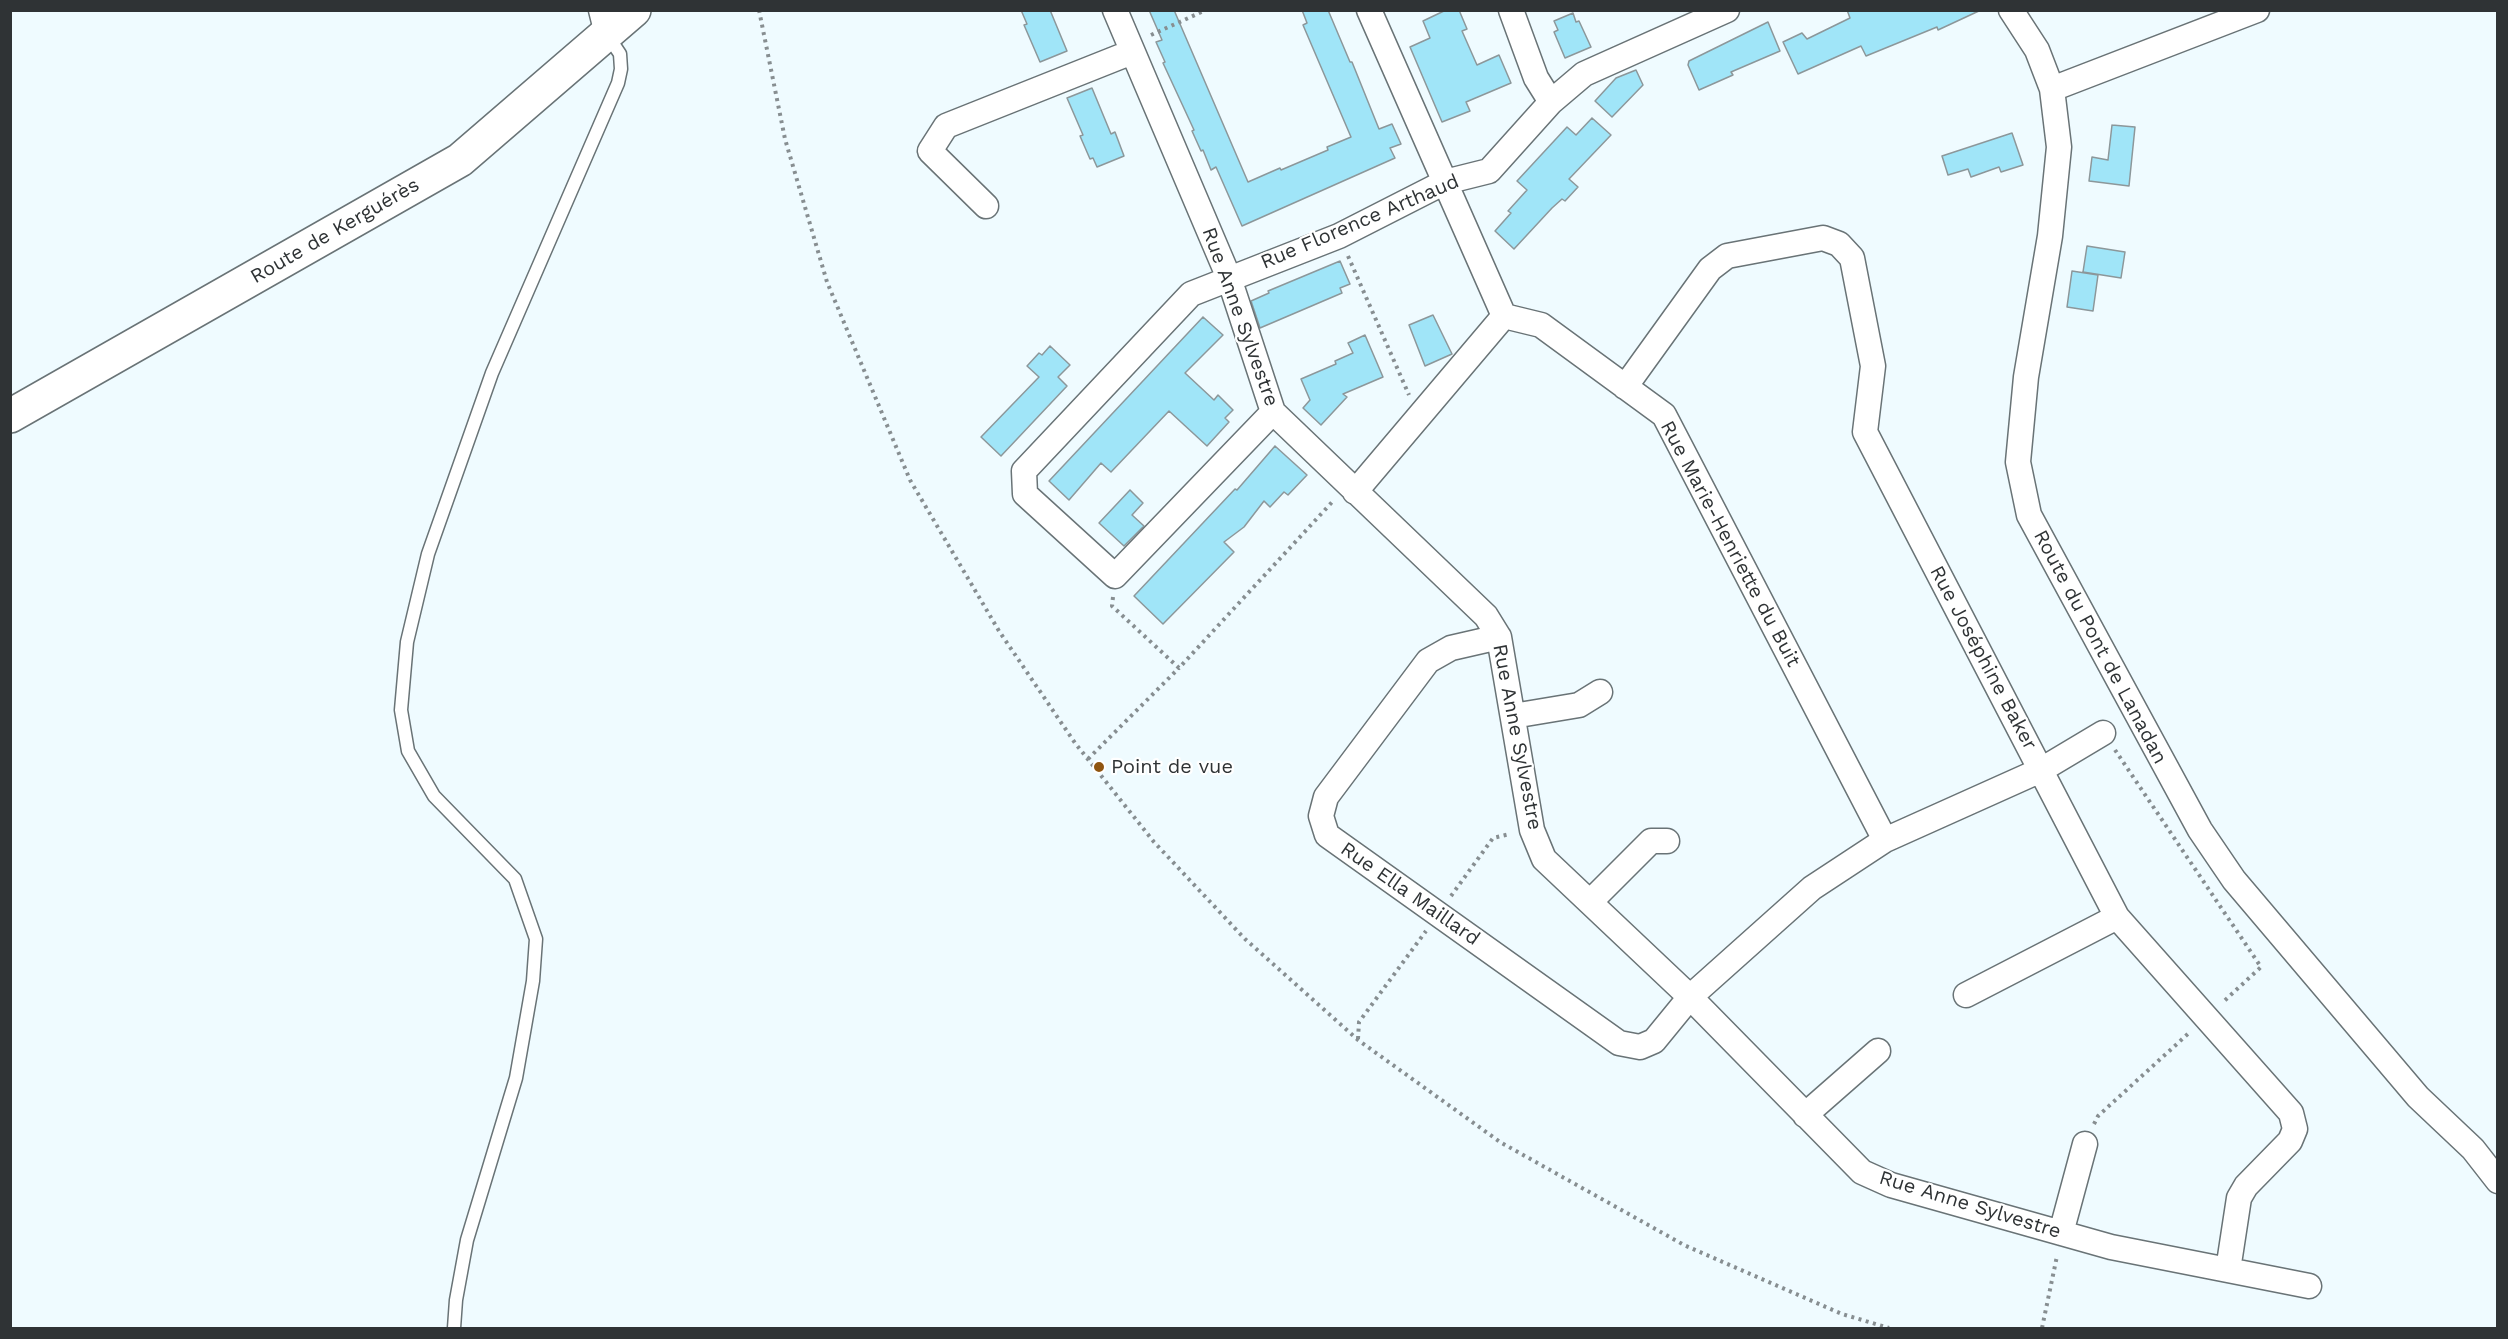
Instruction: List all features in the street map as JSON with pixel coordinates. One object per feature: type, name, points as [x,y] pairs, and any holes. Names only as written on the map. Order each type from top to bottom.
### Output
[{"type":"street","name":"Route de Kerguérès","points":[[10,416],[460,159],[604,22],[634,10]]},
{"type":"street","name":"Rue Anne Sylvestre","points":[[1115,10],[1228,278],[1273,412],[1486,616],[1499,637],[1532,830],[1544,858],[1690,997],[1862,1172],[1882,1181],[2111,1247],[2309,1286]]},
{"type":"street","points":[[1351,488],[1418,417],[1504,316],[1369,10]]},
{"type":"street","points":[[1511,10],[1536,78],[1551,102]]},
{"type":"street","name":"Rue Florence Arthaud","points":[[1114,576],[1025,494],[1024,471],[1191,294],[1339,236],[1445,182],[1489,171],[1551,102],[1584,74],[1727,10]]},
{"type":"street","name":"Route du Pont de Lanadan","points":[[2011,10],[2037,50],[2052,89],[2059,147],[2050,236],[2026,377],[2018,462],[2029,514],[2200,830],[2234,880],[2418,1097],[2473,1149],[2498,1181]]},
{"type":"street","points":[[2052,89],[2257,10]]},
{"type":"street","points":[[986,206],[930,151],[946,126],[1132,52]]},
{"type":"street","name":"Rue Joséphine Baker","points":[[1625,387],[1710,269],[1727,256],[1823,238],[1839,244],[1852,258],[1874,366],[1864,432],[2117,917],[2291,1113],[2295,1129],[2290,1141],[2246,1186],[2239,1198],[2228,1270]]},
{"type":"street","name":"Rue Marie-Henriette du Buit","points":[[1504,316],[1540,325],[1664,415],[1885,840]]},
{"type":"street","points":[[1114,576],[1273,412]]},
{"type":"street","name":"Rue Ella Maillard","points":[[1499,637],[1451,648],[1428,661],[1326,797],[1321,816],[1327,835],[1619,1043],[1640,1047],[1654,1041],[1690,997],[1812,888],[1885,840],[2041,770],[2103,732]]},
{"type":"street","points":[[1513,716],[1579,705],[1600,692]]},
{"type":"street","points":[[1590,902],[1651,841],[1667,841]]},
{"type":"street","points":[[1966,995],[2117,917]]},
{"type":"street","points":[[1805,1115],[1878,1051]]},
{"type":"street","points":[[2061,1233],[2085,1143]]},
{"type":"lane","points":[[454,1329],[456,1300],[467,1240],[516,1078],[533,981],[536,939],[515,879],[434,796],[408,751],[401,710],[406,642],[428,554],[492,373],[618,83],[621,69],[620,54],[604,22]]},
{"type":"path","points":[[759,10],[785,139],[827,282],[910,480],[999,631],[1088,759],[1154,842],[1245,939],[1358,1040],[1500,1142],[1684,1245],[1842,1314],[1890,1329]]},
{"type":"path","points":[[1132,52],[1154,32],[1206,10]]},
{"type":"path","points":[[1339,236],[1418,417]]},
{"type":"path","points":[[1088,759],[1179,668],[1351,488]]},
{"type":"path","points":[[1114,576],[1112,606],[1179,668]]},
{"type":"path","points":[[2085,1143],[2098,1116],[2261,967],[2103,732]]},
{"type":"path","points":[[1358,1040],[1359,1022],[1493,838],[1532,830]]},
{"type":"path","points":[[2042,1329],[2061,1233]]},
{"type":"building","points":[[1021,10],[1050,10],[1067,51],[1040,62],[1024,25],[1027,24]]},
{"type":"building","points":[[1149,10],[1174,10],[1248,182],[1328,150],[1327,147],[1351,137],[1303,25],[1307,23],[1302,10],[1328,10],[1379,129],[1392,124],[1401,144],[1390,148],[1395,158],[1242,226],[1216,167],[1211,170],[1192,131],[1194,130],[1163,63],[1165,62],[1156,42],[1162,40]]},
{"type":"building","points":[[1446,10],[1459,10],[1467,29],[1462,31],[1477,65],[1499,55],[1511,83],[1466,102],[1470,111],[1442,122],[1410,47],[1430,38],[1423,21]]},
{"type":"building","points":[[1847,10],[1981,10],[1938,30],[1937,27],[1866,56],[1861,46],[1798,74],[1783,42],[1802,33],[1807,39],[1850,18]]},
{"type":"building","points":[[1573,13],[1591,47],[1565,58],[1554,32],[1558,30],[1554,21]]},
{"type":"building","points":[[1768,22],[1780,51],[1731,72],[1733,75],[1699,90],[1688,65],[1689,61]]},
{"type":"building","points":[[1636,70],[1643,85],[1612,117],[1595,101],[1616,78]]},
{"type":"building","points":[[1092,88],[1111,134],[1115,132],[1124,156],[1097,167],[1093,158],[1090,159],[1080,136],[1083,135],[1067,98]]},
{"type":"building","points":[[1592,118],[1611,135],[1569,179],[1578,187],[1565,201],[1562,199],[1552,208],[1514,249],[1495,231],[1511,213],[1508,211],[1527,190],[1517,181],[1567,127],[1576,135]]},
{"type":"building","points":[[2112,125],[2135,127],[2129,186],[2089,181],[2092,157],[2108,160]]},
{"type":"building","points":[[2012,133],[2023,165],[2001,172],[1999,167],[1971,177],[1968,169],[1948,175],[1942,156]]},
{"type":"building","points":[[2087,246],[2125,252],[2121,278],[2083,272]]},
{"type":"building","points":[[1340,261],[1350,284],[1340,288],[1342,293],[1260,328],[1251,301],[1269,293],[1268,291]]},
{"type":"building","points":[[2072,271],[2098,275],[2093,311],[2067,307]]},
{"type":"building","points":[[1433,315],[1452,354],[1425,366],[1409,325]]},
{"type":"building","points":[[1203,317],[1223,335],[1185,373],[1214,400],[1218,395],[1233,410],[1225,418],[1229,422],[1207,446],[1169,411],[1111,472],[1101,463],[1069,500],[1049,481]]},
{"type":"building","points":[[1365,335],[1383,377],[1343,394],[1347,397],[1321,425],[1303,408],[1310,400],[1301,379],[1336,364],[1335,361],[1353,353],[1348,343]]},
{"type":"building","points":[[1050,346],[1070,365],[1058,377],[1067,386],[1001,456],[981,437],[1039,377],[1027,366],[1039,353],[1042,355]]},
{"type":"building","points":[[1275,446],[1307,475],[1288,495],[1284,492],[1270,507],[1264,501],[1244,527],[1224,542],[1234,552],[1163,624],[1134,596],[1235,489],[1237,490]]},
{"type":"building","points":[[1130,490],[1143,503],[1132,515],[1144,526],[1124,546],[1099,523]]},
{"type":"place","name":"Point de vue","points":[[1099,767]]}]
